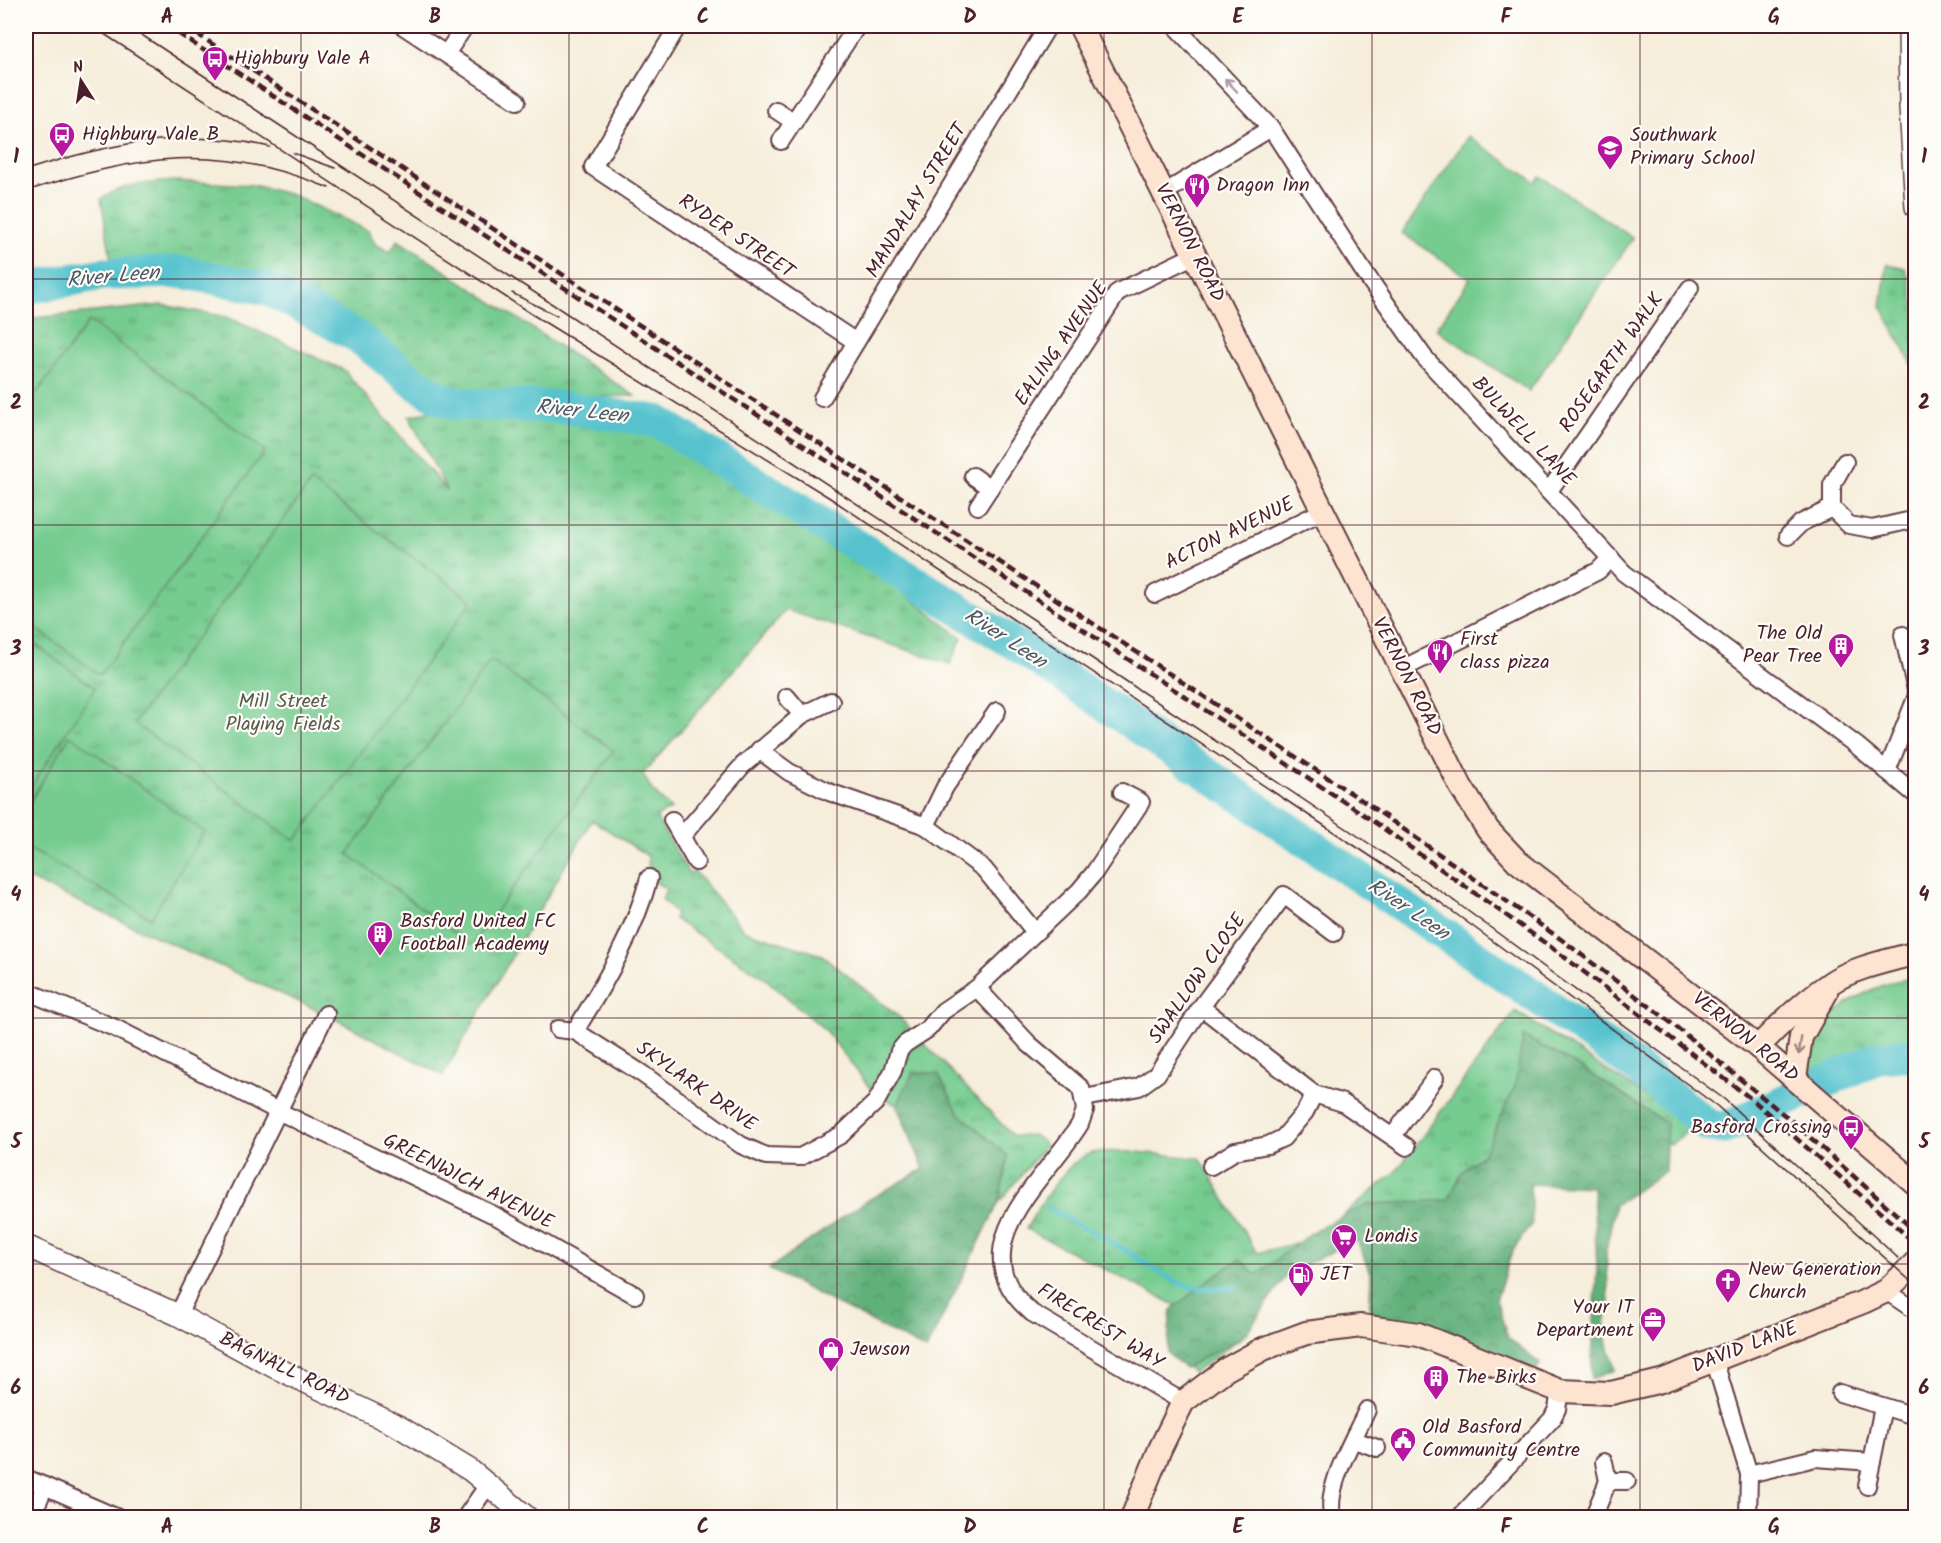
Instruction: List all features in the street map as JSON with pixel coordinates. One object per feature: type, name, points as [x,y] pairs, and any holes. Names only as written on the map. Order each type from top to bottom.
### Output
[{"type":"main road","name":"VERNON ROAD","points":[[1080,26],[1461,787],[1488,830],[1518,862],[1758,1047],[1916,1184]]},
{"type":"main road","points":[[1758,1047],[1779,1025],[1833,981],[1880,963],[1916,953]]},
{"type":"main road","points":[[1795,1078],[1801,1036],[1833,981]]},
{"type":"main road","name":"DAVID LANE","points":[[1183,1402],[1202,1384],[1263,1349],[1306,1333],[1361,1326],[1418,1334],[1560,1391],[1585,1393],[1628,1390],[1661,1381],[1863,1302],[1886,1291],[1916,1262]]},
{"type":"main road","points":[[1132,1518],[1160,1449],[1183,1402]]},
{"type":"street","points":[[403,26],[517,101]]},
{"type":"street","points":[[446,54],[465,26]]},
{"type":"street","name":"RYDER STREET","points":[[678,26],[593,167],[856,342]]},
{"type":"street","points":[[781,141],[857,26]]},
{"type":"street","name":"MANDALAY STREET","points":[[822,398],[1048,26]]},
{"type":"street","name":"BULWELL LANE","points":[[1175,26],[1271,128],[1362,269],[1424,357],[1624,573],[1848,739],[1916,795]]},
{"type":"street","points":[[1909,26],[1910,107],[1916,207]]},
{"type":"street","points":[[776,110],[794,122]]},
{"type":"street","points":[[1164,192],[1271,128]]},
{"type":"street","name":"EALING AVENUE","points":[[978,506],[1118,292],[1195,255]]},
{"type":"street","name":"ROSEGARTH WALK","points":[[1549,491],[1690,288]]},
{"type":"street","points":[[1845,462],[1832,485],[1832,508],[1849,525],[1872,529],[1916,519]]},
{"type":"street","points":[[973,476],[990,488]]},
{"type":"street","points":[[1788,536],[1801,523],[1832,508]]},
{"type":"street","name":"ACTON AVENUE","points":[[1155,594],[1323,511]]},
{"type":"street","points":[[1402,669],[1598,571],[1611,558]]},
{"type":"street","points":[[1903,635],[1916,690]]},
{"type":"street","points":[[787,697],[802,715]]},
{"type":"street","points":[[1887,771],[1916,698]]},
{"type":"street","points":[[681,836],[759,750],[802,715],[831,701]]},
{"type":"street","points":[[926,826],[945,787],[997,711]]},
{"type":"street","points":[[759,750],[789,772],[829,792],[926,826],[984,869],[1035,932]]},
{"type":"street","name":"SKYLARK DRIVE","points":[[649,878],[641,907],[602,987],[567,1030],[641,1073],[741,1146],[766,1156],[800,1157],[841,1135],[876,1102],[893,1071],[901,1048],[928,1029],[943,1011],[977,988],[1079,891],[1141,802],[1122,792]]},
{"type":"street","points":[[672,820],[696,862]]},
{"type":"street","name":"SWALLOW CLOSE","points":[[1085,1098],[1139,1087],[1157,1074],[1202,1007],[1284,895],[1334,933]]},
{"type":"street","points":[[977,988],[1029,1044],[1074,1080],[1085,1098]]},
{"type":"street","name":"GREENWICH AVENUE","points":[[26,991],[115,1028],[280,1112],[494,1215],[635,1295]]},
{"type":"street","points":[[1202,1007],[1314,1094],[1343,1103],[1407,1147]]},
{"type":"street","points":[[178,1315],[280,1112],[326,1014]]},
{"type":"street","points":[[1393,1136],[1435,1077]]},
{"type":"street","points":[[1211,1166],[1235,1151],[1268,1145],[1283,1138],[1305,1112],[1314,1094]]},
{"type":"street","name":"FIRECREST WAY","points":[[1085,1098],[1085,1110],[1080,1124],[1020,1202],[1007,1226],[1002,1252],[1007,1280],[1013,1294],[1032,1313],[1183,1402]]},
{"type":"street","name":"BAGNALL ROAD","points":[[26,1246],[178,1315],[274,1367],[398,1426],[470,1470],[528,1518]]},
{"type":"street","points":[[1886,1291],[1916,1311]]},
{"type":"street","points":[[1714,1359],[1749,1474],[1748,1518]]},
{"type":"street","points":[[1459,1518],[1552,1419],[1557,1409],[1560,1391]]},
{"type":"street","points":[[1840,1393],[1908,1414]]},
{"type":"street","points":[[1867,1486],[1883,1407]]},
{"type":"street","points":[[1334,1518],[1330,1509],[1332,1490],[1367,1410]]},
{"type":"street","points":[[1354,1440],[1377,1448]]},
{"type":"street","points":[[1749,1474],[1815,1458],[1872,1462]]},
{"type":"street","points":[[1593,1518],[1608,1481],[1604,1462]]},
{"type":"street","points":[[26,1478],[118,1518]]},
{"type":"street","points":[[1608,1481],[1626,1481]]},
{"type":"street","points":[[465,1518],[488,1485]]},
{"type":"street","points":[[31,1518],[45,1486]]},
{"type":"green space","points":[[1468,136],[1536,182],[1540,176],[1633,238],[1529,391],[1436,329],[1470,279],[1402,233]]},
{"type":"green space","points":[[175,181],[253,185],[293,195],[369,231],[375,244],[390,252],[398,240],[635,396],[458,399],[437,396],[422,389],[345,331],[303,309],[185,278],[114,277],[101,199],[127,187]]},
{"type":"green space","points":[[1887,264],[1905,268],[1909,280],[1915,318],[1915,370],[1881,306]]},
{"type":"green space","name":"Mill Street Playing Fields","points":[[162,305],[227,317],[344,370],[447,491],[409,416],[442,409],[658,417],[827,533],[962,638],[950,664],[786,610],[643,774],[652,790],[671,809],[656,817],[689,874],[694,871],[745,931],[822,955],[899,1017],[1013,1136],[1034,1135],[1046,1145],[999,1202],[926,1350],[769,1269],[865,1202],[924,1169],[897,1106],[870,1088],[825,1030],[762,976],[674,919],[676,913],[662,899],[666,889],[649,878],[648,856],[592,820],[443,1075],[326,1014],[26,878],[26,319]]},
{"type":"green space","points":[[89,321],[265,451],[100,675],[26,621],[26,408]]},
{"type":"green space","points":[[311,482],[472,601],[295,841],[134,723]]},
{"type":"green space","points":[[26,638],[95,688],[26,795]]},
{"type":"green space","points":[[491,660],[614,751],[471,945],[348,854]]},
{"type":"green space","points":[[70,735],[204,832],[151,918],[26,847],[26,808]]},
{"type":"green space","points":[[1906,979],[1915,980],[1915,1038],[1875,1045],[1813,1074],[1811,1056],[1816,1039],[1825,1024],[1855,999],[1872,990]]},
{"type":"green space","points":[[1515,1011],[1694,1127],[1671,1144],[1521,1106],[1448,1206],[1294,1257],[1245,1335],[1193,1373],[1177,1355],[1193,1314],[1026,1229],[1054,1185],[1082,1157],[1092,1153],[1129,1152],[1200,1158],[1257,1253],[1314,1239],[1396,1172]]},
{"type":"green space","points":[[1523,1036],[1582,1068],[1667,1124],[1665,1171],[1615,1205],[1606,1251],[1609,1304],[1604,1329],[1615,1370],[1591,1379],[1597,1268],[1593,1187],[1530,1184],[1532,1223],[1512,1252],[1496,1300],[1508,1338],[1540,1364],[1536,1370],[1452,1333],[1369,1315],[1371,1276],[1357,1240],[1289,1272],[1245,1335],[1185,1368],[1167,1353],[1171,1310],[1208,1280],[1240,1259],[1256,1275],[1315,1230],[1368,1204],[1448,1200],[1462,1172],[1484,1153],[1515,1086]]},
{"type":"green space","points":[[913,1072],[938,1074],[959,1113],[1008,1156],[999,1202],[926,1350],[769,1269],[865,1202],[924,1169],[897,1106]]},
{"type":"waterway","name":"River Leen","points":[[26,288],[103,274],[182,272],[268,289],[358,337],[416,384],[438,397],[457,404],[560,407],[657,421],[1018,646],[1529,992],[1634,1066],[1709,1126],[1725,1128],[1879,1057],[1916,1054]]},
{"type":"waterway","points":[[1048,1207],[1125,1250],[1176,1282],[1200,1288],[1236,1287]]},
{"type":"tram line","points":[[92,26],[533,315],[830,498],[1441,903],[1717,1106],[1916,1286]]},
{"type":"tram line","points":[[128,26],[1051,631],[1446,895],[1724,1099],[1898,1258]]},
{"type":"tram line","points":[[26,170],[86,153],[146,141],[207,138],[270,147]]},
{"type":"tram line","points":[[293,153],[335,168]]},
{"type":"tram line","points":[[26,191],[104,169],[141,162],[177,159],[213,159],[250,164],[288,173],[329,188]]},
{"type":"tram line","points":[[512,293],[557,316]]},
{"type":"railway","points":[[167,26],[1363,814],[1555,950],[1754,1101],[1916,1244]]},
{"type":"railway","points":[[185,26],[1369,805],[1562,940],[1665,1018],[1793,1122],[1916,1232]]},
{"type":"place","name":"Highbury Vale A","points":[[215,82]]},
{"type":"place","name":"Highbury Vale B","points":[[62,158]]},
{"type":"place","name":"Southwark Primary School","points":[[1610,171]]},
{"type":"place","name":"Dragon Inn","points":[[1197,209]]},
{"type":"place","name":"The Old Pear Tree","points":[[1841,669]]},
{"type":"place","name":"First class pizza","points":[[1440,675]]},
{"type":"place","name":"Basford United FC Football Academy","points":[[380,957]]},
{"type":"place","name":"Basford Crossing","points":[[1851,1151]]},
{"type":"place","name":"Londis","points":[[1344,1260]]},
{"type":"place","name":"JET","points":[[1301,1298]]},
{"type":"place","name":"New Generation Church","points":[[1728,1304]]},
{"type":"place","name":"Your IT Department","points":[[1653,1343]]},
{"type":"place","name":"Jewson","points":[[831,1373]]},
{"type":"place","name":"The Birks","points":[[1436,1401]]},
{"type":"place","name":"Old Basford Community Centre","points":[[1403,1463]]}]
